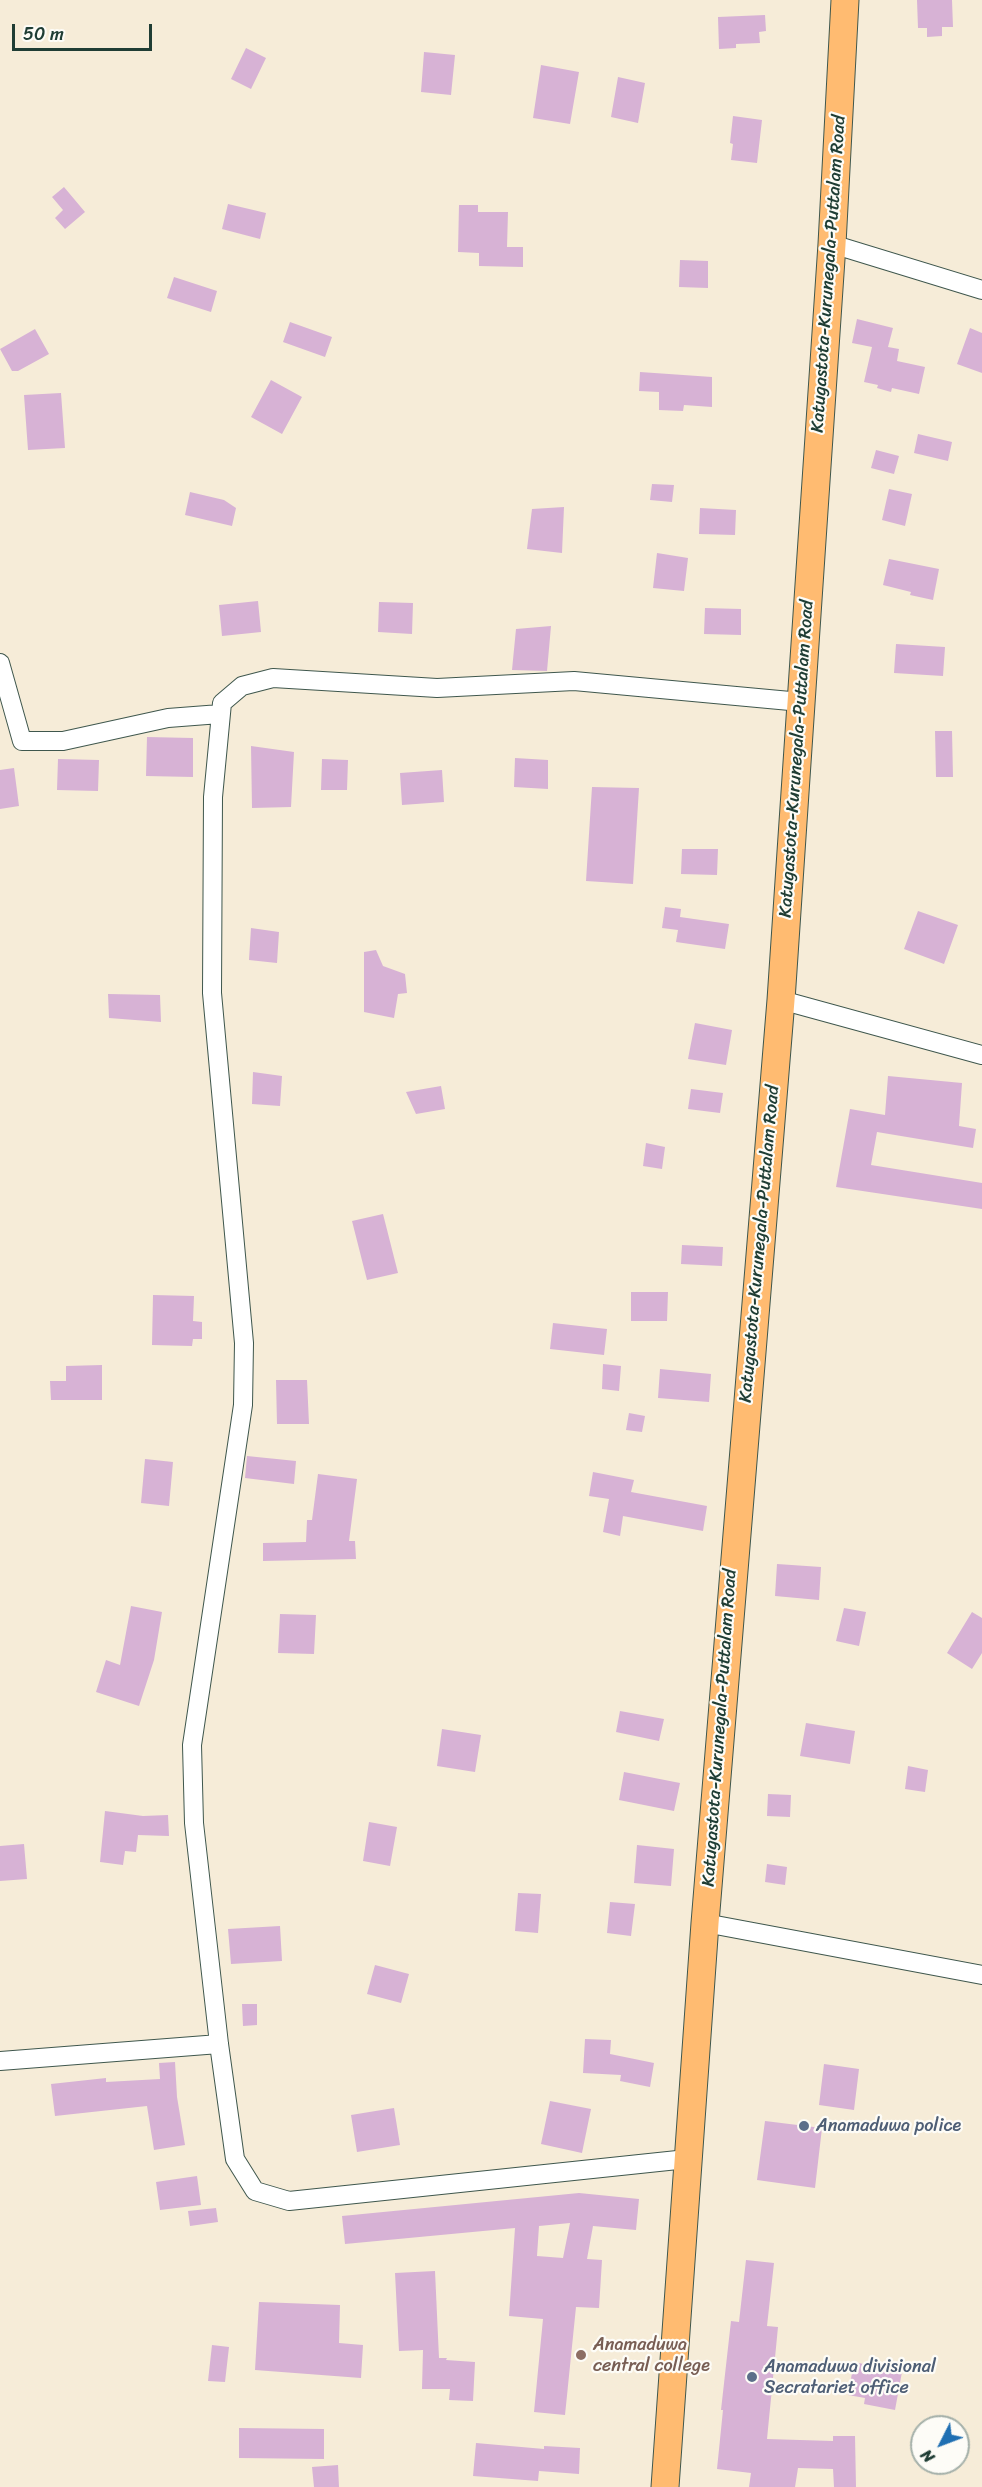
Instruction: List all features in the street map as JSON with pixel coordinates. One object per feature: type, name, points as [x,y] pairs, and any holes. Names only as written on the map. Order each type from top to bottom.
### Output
[{"type":"highway","name":"Katugastota-Kurunegala-Puttalam Road","points":[[665,2487],[705,1923],[781,1000],[832,244],[845,0]]},
{"type":"street","points":[[832,244],[982,290]]},
{"type":"street","points":[[0,663],[22,741],[63,741],[168,718],[220,714]]},
{"type":"street","points":[[687,2159],[289,2200],[255,2191],[235,2159],[219,2044],[194,1823],[192,1745],[243,1405],[244,1343],[212,993],[213,797],[222,703],[242,687],[273,678],[437,688],[574,681],[801,702]]},
{"type":"street","points":[[781,1000],[982,1055]]},
{"type":"street","points":[[705,1923],[982,1975]]},
{"type":"street","points":[[0,2061],[219,2044]]},
{"type":"building","points":[[917,0],[952,0],[953,27],[942,27],[942,36],[927,37],[927,28],[918,28]]},
{"type":"building","points":[[765,15],[766,31],[759,32],[760,43],[736,44],[736,48],[719,49],[718,17]]},
{"type":"building","points":[[246,48],[266,58],[251,89],[231,79]]},
{"type":"building","points":[[424,52],[455,55],[451,95],[421,92]]},
{"type":"building","points":[[541,65],[579,72],[570,124],[533,118]]},
{"type":"building","points":[[618,77],[645,83],[638,123],[611,117]]},
{"type":"building","points":[[733,116],[762,120],[757,163],[731,160]]},
{"type":"building","points":[[64,187],[85,212],[65,229],[55,218],[63,210],[52,197]]},
{"type":"building","points":[[228,204],[266,213],[260,239],[222,229]]},
{"type":"building","points":[[459,205],[478,205],[478,212],[508,212],[507,247],[523,247],[523,267],[479,266],[479,253],[458,252]]},
{"type":"building","points":[[680,260],[708,261],[708,288],[679,287]]},
{"type":"building","points":[[174,277],[217,291],[211,312],[167,298]]},
{"type":"building","points":[[857,319],[893,328],[888,347],[899,349],[897,361],[925,367],[919,394],[892,388],[891,392],[877,388],[878,385],[864,382],[872,347],[852,343]]},
{"type":"building","points":[[290,322],[332,337],[325,357],[283,342]]},
{"type":"building","points":[[970,328],[982,333],[982,373],[957,364]]},
{"type":"building","points":[[35,329],[49,354],[18,371],[12,371],[0,349]]},
{"type":"building","points":[[640,372],[712,377],[712,407],[684,405],[683,411],[659,410],[659,392],[639,391]]},
{"type":"building","points":[[271,380],[302,397],[282,434],[251,417]]},
{"type":"building","points":[[61,393],[65,448],[28,450],[24,395]]},
{"type":"building","points":[[918,434],[952,442],[948,461],[914,453]]},
{"type":"building","points":[[876,450],[899,456],[894,474],[871,468]]},
{"type":"building","points":[[652,484],[674,485],[672,502],[650,500]]},
{"type":"building","points":[[889,489],[912,494],[905,526],[882,520]]},
{"type":"building","points":[[190,492],[224,500],[236,508],[232,526],[185,515]]},
{"type":"building","points":[[564,507],[562,553],[527,549],[532,509]]},
{"type":"building","points":[[700,508],[736,510],[735,535],[699,534]]},
{"type":"building","points":[[657,553],[688,558],[684,591],[653,588]]},
{"type":"building","points":[[889,559],[939,569],[933,600],[910,595],[911,592],[883,585]]},
{"type":"building","points":[[258,601],[261,632],[222,636],[219,605]]},
{"type":"building","points":[[379,602],[413,603],[412,634],[378,632]]},
{"type":"building","points":[[705,608],[741,609],[741,635],[704,634]]},
{"type":"building","points":[[551,626],[547,671],[512,670],[516,629]]},
{"type":"building","points":[[896,644],[945,647],[943,676],[894,673]]},
{"type":"building","points":[[935,731],[952,731],[953,777],[936,777]]},
{"type":"building","points":[[147,737],[193,738],[193,777],[146,776]]},
{"type":"building","points":[[251,746],[294,752],[291,807],[252,808]]},
{"type":"building","points":[[515,758],[548,760],[548,789],[514,787]]},
{"type":"building","points":[[58,759],[99,760],[98,791],[57,790]]},
{"type":"building","points":[[322,759],[348,760],[347,790],[321,790]]},
{"type":"building","points":[[14,768],[19,806],[0,809],[0,770]]},
{"type":"building","points":[[442,770],[444,802],[402,805],[400,773]]},
{"type":"building","points":[[592,787],[639,788],[633,884],[586,881]]},
{"type":"building","points":[[682,849],[718,849],[717,875],[681,874]]},
{"type":"building","points":[[665,907],[681,909],[680,917],[729,924],[725,949],[676,942],[678,930],[662,928]]},
{"type":"building","points":[[918,911],[958,925],[944,964],[904,949]]},
{"type":"building","points":[[251,928],[279,932],[277,963],[249,960]]},
{"type":"building","points":[[376,950],[383,966],[405,974],[407,993],[398,994],[394,1018],[364,1012],[364,952]]},
{"type":"building","points":[[108,994],[160,995],[161,1022],[109,1018]]},
{"type":"building","points":[[695,1023],[732,1030],[726,1065],[688,1059]]},
{"type":"building","points":[[253,1072],[282,1076],[280,1106],[252,1104]]},
{"type":"building","points":[[888,1076],[962,1083],[959,1126],[976,1129],[973,1148],[877,1132],[871,1165],[982,1183],[982,1209],[836,1187],[850,1109],[885,1115]]},
{"type":"building","points":[[441,1086],[445,1109],[416,1114],[406,1092]]},
{"type":"building","points":[[691,1089],[723,1093],[720,1113],[688,1109]]},
{"type":"building","points":[[646,1143],[665,1147],[662,1169],[643,1166]]},
{"type":"building","points":[[383,1214],[398,1273],[367,1280],[352,1221]]},
{"type":"building","points":[[682,1245],[723,1247],[722,1266],[681,1264]]},
{"type":"building","points":[[631,1292],[668,1292],[667,1321],[631,1321]]},
{"type":"building","points":[[153,1295],[194,1296],[193,1321],[202,1322],[202,1339],[193,1339],[192,1346],[152,1345]]},
{"type":"building","points":[[553,1323],[607,1329],[604,1355],[550,1349]]},
{"type":"building","points":[[603,1364],[621,1366],[619,1391],[602,1389]]},
{"type":"building","points":[[102,1365],[102,1400],[51,1400],[50,1381],[66,1381],[66,1366]]},
{"type":"building","points":[[660,1369],[711,1374],[709,1402],[658,1398]]},
{"type":"building","points":[[276,1380],[307,1380],[309,1424],[277,1424]]},
{"type":"building","points":[[629,1413],[645,1416],[642,1432],[626,1430]]},
{"type":"building","points":[[247,1456],[296,1461],[294,1484],[245,1478]]},
{"type":"building","points":[[145,1459],[173,1462],[169,1506],[141,1503]]},
{"type":"building","points":[[593,1472],[634,1480],[631,1492],[707,1506],[703,1531],[623,1516],[620,1536],[603,1532],[609,1499],[589,1496]]},
{"type":"building","points":[[318,1474],[357,1479],[349,1541],[355,1541],[356,1559],[263,1561],[263,1543],[306,1542],[307,1520],[312,1520]]},
{"type":"building","points":[[777,1564],[821,1567],[819,1600],[775,1596]]},
{"type":"building","points":[[131,1606],[162,1612],[154,1660],[139,1706],[96,1692],[106,1660],[120,1665]]},
{"type":"building","points":[[844,1608],[866,1612],[859,1646],[836,1641]]},
{"type":"building","points":[[972,1612],[982,1618],[982,1653],[972,1669],[947,1653]]},
{"type":"building","points":[[280,1614],[316,1615],[314,1654],[278,1653]]},
{"type":"building","points":[[620,1711],[664,1719],[659,1741],[616,1732]]},
{"type":"building","points":[[806,1723],[855,1731],[850,1764],[800,1756]]},
{"type":"building","points":[[442,1729],[481,1735],[475,1772],[437,1766]]},
{"type":"building","points":[[908,1766],[928,1770],[925,1792],[905,1789]]},
{"type":"building","points":[[624,1772],[680,1783],[674,1811],[619,1800]]},
{"type":"building","points":[[768,1794],[791,1795],[790,1817],[767,1816]]},
{"type":"building","points":[[105,1811],[143,1816],[168,1815],[169,1836],[138,1835],[136,1852],[125,1851],[123,1865],[100,1862]]},
{"type":"building","points":[[369,1822],[397,1827],[390,1866],[363,1861]]},
{"type":"building","points":[[24,1844],[27,1879],[0,1881],[0,1846]]},
{"type":"building","points":[[637,1845],[674,1849],[671,1886],[634,1883]]},
{"type":"building","points":[[767,1864],[787,1867],[785,1885],[765,1882]]},
{"type":"building","points":[[518,1893],[541,1894],[538,1933],[515,1931]]},
{"type":"building","points":[[610,1902],[635,1904],[631,1936],[607,1933]]},
{"type":"building","points":[[280,1926],[282,1961],[231,1964],[228,1929]]},
{"type":"building","points":[[375,1965],[409,1974],[401,2003],[367,1994]]},
{"type":"building","points":[[242,2004],[257,2004],[257,2025],[243,2026]]},
{"type":"building","points":[[585,2039],[611,2040],[610,2054],[654,2063],[650,2087],[620,2081],[621,2075],[583,2073]]},
{"type":"building","points":[[175,2062],[177,2097],[185,2145],[154,2150],[147,2106],[55,2116],[51,2084],[106,2078],[106,2082],[160,2079],[159,2063]]},
{"type":"building","points":[[824,2064],[859,2069],[854,2110],[819,2105]]},
{"type":"building","points":[[550,2101],[591,2109],[582,2153],[541,2144]]},
{"type":"building","points":[[394,2108],[400,2145],[357,2152],[351,2115]]},
{"type":"building","points":[[765,2121],[822,2128],[815,2188],[757,2180]]},
{"type":"building","points":[[197,2176],[201,2205],[160,2210],[156,2182]]},
{"type":"building","points":[[579,2193],[639,2199],[636,2230],[593,2226],[587,2259],[602,2260],[599,2308],[576,2307],[565,2415],[534,2412],[543,2319],[509,2316],[515,2228],[345,2244],[342,2216]],"holes":[[[570,2223],[563,2258],[537,2256],[539,2226]]]},
{"type":"building","points":[[216,2208],[218,2222],[190,2226],[188,2211]]},
{"type":"building","points":[[746,2260],[774,2263],[767,2326],[778,2327],[767,2439],[833,2441],[833,2436],[855,2436],[856,2487],[834,2487],[833,2469],[798,2468],[795,2487],[749,2487],[751,2473],[717,2469],[731,2321],[739,2322]]},
{"type":"building","points":[[435,2271],[439,2358],[475,2362],[473,2401],[449,2400],[450,2389],[422,2389],[423,2350],[399,2351],[395,2273]]},
{"type":"building","points":[[259,2302],[340,2305],[339,2343],[363,2345],[361,2378],[255,2370]]},
{"type":"building","points":[[212,2345],[229,2347],[225,2382],[208,2381]]},
{"type":"building","points":[[854,2362],[902,2372],[895,2410],[864,2404],[865,2398],[848,2395]]},
{"type":"building","points":[[239,2428],[324,2429],[324,2459],[239,2458]]},
{"type":"building","points":[[476,2443],[544,2449],[544,2446],[580,2448],[579,2474],[539,2471],[538,2481],[473,2476]]},
{"type":"building","points":[[338,2465],[339,2487],[314,2487],[312,2467]]},
{"type":"place","name":"Anamaduwa police","points":[[804,2126]]},
{"type":"place","name":"Anamaduwa central college","points":[[581,2355]]},
{"type":"place","name":"Anamaduwa divisional Secratariet office","points":[[752,2377]]}]
